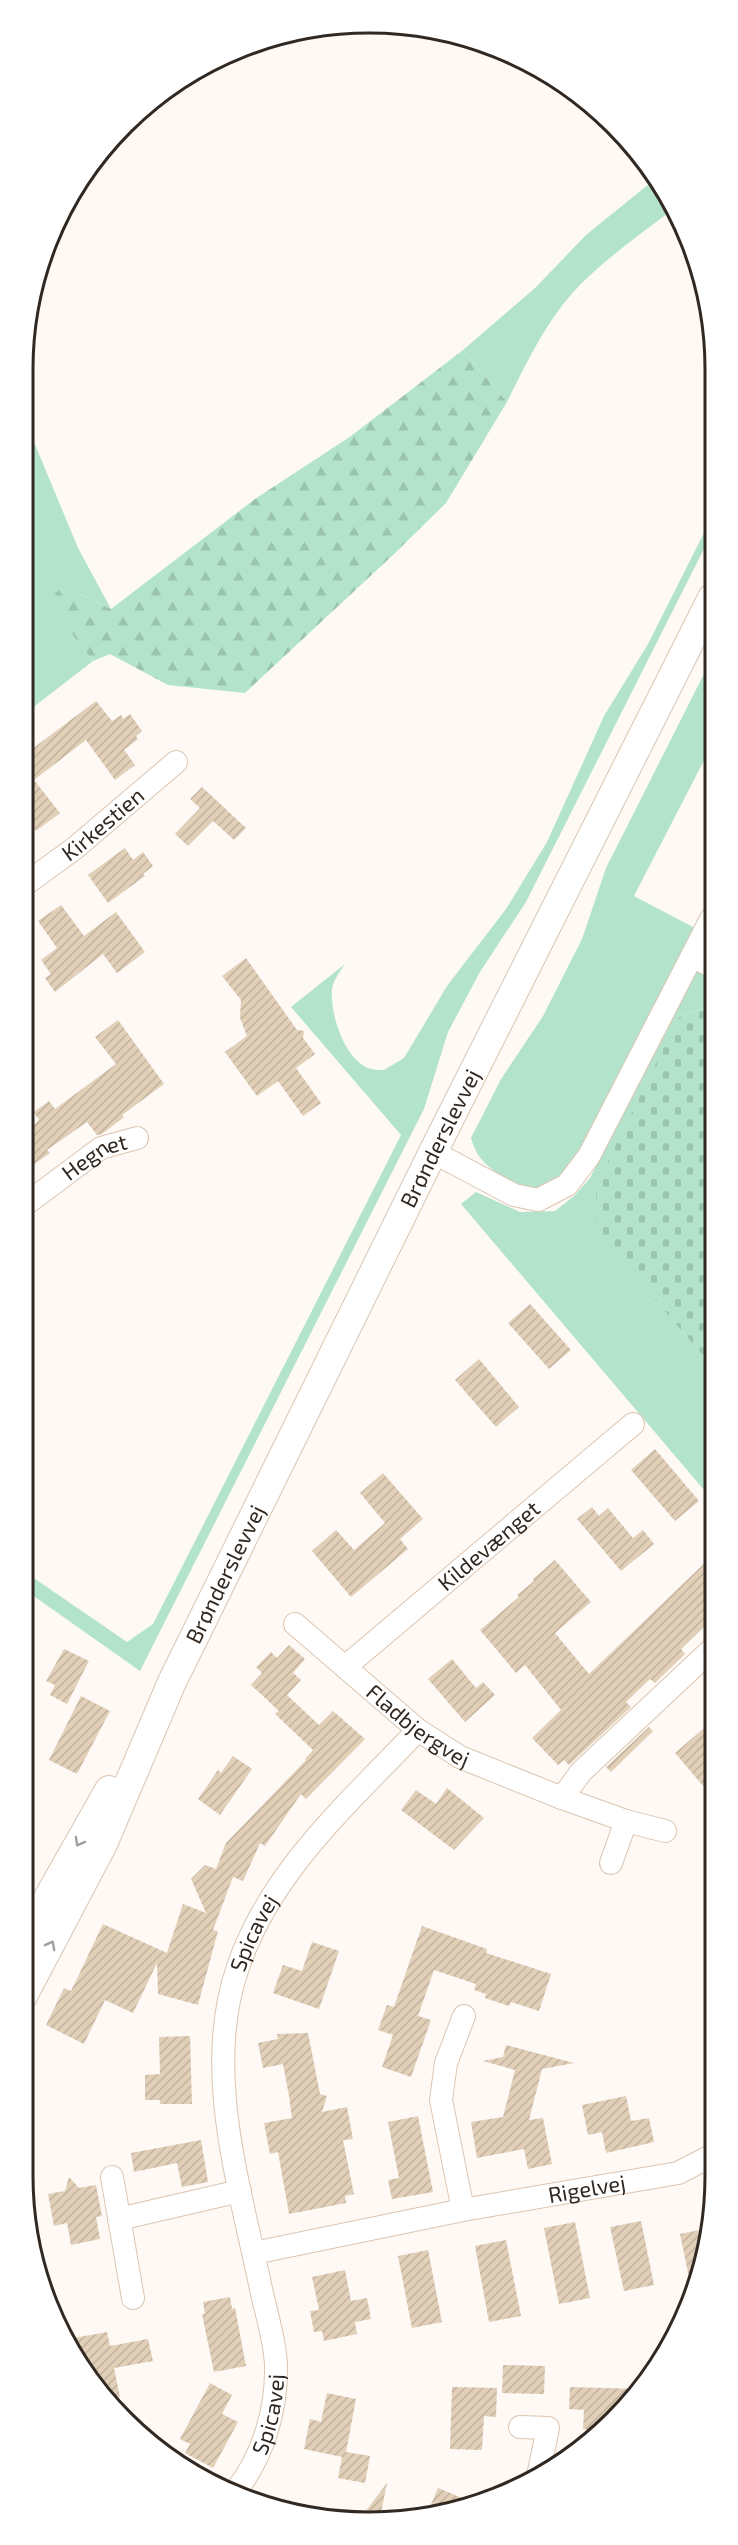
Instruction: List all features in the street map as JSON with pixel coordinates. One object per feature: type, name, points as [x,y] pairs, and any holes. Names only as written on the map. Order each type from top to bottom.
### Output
[{"type":"main road","name":"Brønderslevvej","points":[[33,1977],[103,1844],[172,1682],[433,1152],[705,612]]},
{"type":"main road","name":"Brønderslevvej","points":[[33,1925],[172,1682]]},
{"type":"street","name":"Kirkestien","points":[[33,879],[75,848],[176,762]]},
{"type":"street","points":[[433,1152],[514,1195],[538,1200],[567,1185],[589,1156],[702,961]]},
{"type":"street","name":"Hegnet","points":[[33,1199],[101,1148],[137,1138]]},
{"type":"street","name":"Kildevænget","points":[[345,1667],[633,1424]]},
{"type":"street","name":"Fladbjergvej","points":[[295,1624],[418,1730],[460,1757],[562,1798],[626,1821],[665,1831]]},
{"type":"street","points":[[562,1798],[581,1772],[705,1657]]},
{"type":"street","name":"Spicavej","points":[[239,2486],[262,2447],[273,2406],[276,2364],[240,2191],[223,2085],[225,2022],[238,1967],[264,1905],[301,1853],[418,1730]]},
{"type":"street","points":[[611,1863],[626,1821]]},
{"type":"street","points":[[463,2210],[441,2100],[446,2063],[464,2016]]},
{"type":"street","name":"Rigelvej","points":[[254,2253],[463,2210],[678,2173],[705,2159]]},
{"type":"street","points":[[112,2177],[133,2298]]},
{"type":"street","points":[[119,2219],[240,2191]]},
{"type":"street","points":[[520,2427],[548,2428],[540,2465]]},
{"type":"green space","points":[[649,184],[667,214],[626,244],[569,297],[539,340],[507,402],[463,350],[536,287],[586,235]]},
{"type":"green space","points":[[463,350],[507,402],[446,503],[245,693],[168,685],[110,654],[93,661],[69,630],[55,593],[65,587],[111,609],[255,499],[351,436]]},
{"type":"green space","points":[[33,440],[78,548],[111,609],[65,587],[69,630],[93,661],[33,707]]},
{"type":"green space","points":[[705,531],[705,547],[526,902],[480,972],[448,1032],[424,1109],[140,1671],[33,1596],[33,1577],[127,1642],[153,1624],[401,1135],[291,1007],[345,964],[334,983],[332,999],[336,1021],[345,1044],[358,1061],[370,1069],[384,1070],[404,1058],[447,986],[506,909],[547,842],[604,716],[648,644]]},
{"type":"green space","points":[[705,672],[705,759],[634,896],[695,928],[583,1149],[556,1181],[538,1189],[527,1188],[489,1167],[478,1155],[471,1138],[501,1079],[543,1016],[582,939],[606,868]]},
{"type":"green space","points":[[705,950],[705,1007],[679,1017],[598,1232],[705,1358],[705,1491],[461,1204],[476,1192],[520,1212],[555,1211],[574,1196],[590,1178]]},
{"type":"green space","points":[[705,1007],[705,1358],[597,1232],[596,1185],[679,1017]]},
{"type":"building","points":[[96,701],[112,721],[121,715],[123,719],[130,714],[142,731],[136,736],[138,739],[124,750],[135,765],[115,780],[86,740],[34,780],[60,813],[36,831],[33,827],[33,748]]},
{"type":"building","points":[[202,787],[246,828],[234,840],[213,821],[188,846],[175,834],[200,808],[190,799]]},
{"type":"building","points":[[125,848],[133,860],[143,852],[153,866],[143,874],[145,876],[108,903],[88,875]]},
{"type":"building","points":[[61,905],[84,936],[116,912],[145,952],[117,973],[103,954],[55,992],[45,978],[51,974],[41,960],[57,948],[38,921]]},
{"type":"building","points":[[246,958],[297,1030],[304,1031],[303,1038],[315,1054],[296,1068],[321,1103],[303,1116],[278,1081],[257,1096],[225,1052],[247,1036],[240,1018],[241,1000],[222,976]]},
{"type":"building","points":[[118,1020],[164,1084],[122,1115],[124,1117],[102,1134],[97,1135],[87,1122],[47,1150],[50,1153],[33,1165],[33,1126],[39,1120],[34,1112],[49,1101],[55,1109],[116,1064],[95,1037]]},
{"type":"building","points":[[530,1304],[571,1350],[549,1369],[508,1323]]},
{"type":"building","points":[[479,1359],[519,1407],[496,1427],[455,1380]]},
{"type":"building","points":[[655,1449],[699,1501],[675,1521],[631,1470]]},
{"type":"building","points":[[383,1473],[423,1519],[400,1539],[408,1549],[351,1597],[312,1551],[336,1530],[354,1550],[385,1523],[360,1493]]},
{"type":"building","points":[[592,1507],[599,1516],[608,1508],[633,1538],[643,1530],[654,1544],[621,1571],[577,1519]]},
{"type":"building","points":[[555,1560],[591,1602],[555,1633],[589,1674],[705,1563],[705,1626],[681,1649],[685,1654],[655,1683],[650,1679],[626,1702],[631,1707],[569,1765],[564,1760],[558,1765],[532,1738],[561,1710],[525,1665],[516,1673],[480,1630],[519,1597],[517,1595]]},
{"type":"building","points":[[289,1645],[305,1659],[293,1673],[301,1680],[287,1695],[319,1725],[333,1711],[365,1739],[306,1799],[301,1794],[265,1846],[260,1843],[243,1881],[233,1877],[213,1930],[218,1931],[198,2005],[158,1994],[157,1963],[133,2013],[105,2000],[84,2044],[46,2025],[64,1988],[71,1991],[103,1924],[167,1953],[183,1904],[206,1913],[191,1879],[205,1865],[216,1869],[226,1843],[313,1750],[275,1714],[279,1711],[251,1685],[262,1673],[256,1667],[271,1652],[277,1658]]},
{"type":"building","points":[[64,1649],[89,1661],[67,1704],[50,1695],[55,1685],[46,1681]]},
{"type":"building","points":[[452,1659],[476,1688],[483,1682],[495,1695],[465,1722],[428,1679]]},
{"type":"building","points":[[81,1696],[110,1711],[77,1774],[49,1760]]},
{"type":"building","points":[[649,1727],[653,1731],[611,1772],[606,1767]]},
{"type":"building","points":[[705,1727],[705,1788],[675,1753]]},
{"type":"building","points":[[233,1756],[252,1769],[220,1815],[198,1799],[218,1770],[221,1773]]},
{"type":"building","points":[[447,1788],[484,1818],[454,1850],[401,1810],[416,1790],[436,1804]]},
{"type":"building","points":[[422,1926],[487,1949],[486,1953],[551,1974],[539,2011],[511,2002],[509,2006],[485,1998],[486,1994],[474,1990],[476,1984],[434,1970],[418,2016],[431,2020],[411,2077],[382,2067],[393,2035],[378,2030],[387,2005],[394,2007]]},
{"type":"building","points":[[312,1942],[339,1951],[319,2009],[273,1993],[283,1965],[302,1971]]},
{"type":"building","points":[[308,2033],[320,2094],[327,2096],[322,2112],[347,2107],[353,2139],[343,2140],[354,2194],[345,2196],[346,2203],[289,2214],[278,2152],[270,2154],[264,2123],[292,2118],[289,2096],[283,2064],[263,2068],[258,2043],[278,2039],[277,2034]]},
{"type":"building","points":[[190,2036],[192,2104],[160,2104],[160,2100],[145,2100],[145,2075],[160,2074],[159,2037]]},
{"type":"building","points":[[506,2045],[574,2063],[542,2069],[529,2120],[543,2118],[552,2164],[528,2169],[524,2149],[477,2158],[471,2122],[503,2117],[515,2070],[483,2061],[503,2057]]},
{"type":"building","points":[[626,2096],[631,2121],[649,2118],[654,2142],[606,2153],[602,2132],[588,2135],[582,2105]]},
{"type":"building","points":[[418,2116],[433,2192],[392,2199],[388,2180],[399,2178],[388,2122]]},
{"type":"building","points":[[201,2140],[208,2182],[182,2187],[177,2163],[134,2172],[131,2153]]},
{"type":"building","points":[[69,2177],[79,2188],[96,2185],[102,2216],[96,2217],[100,2239],[71,2245],[67,2223],[54,2226],[48,2194],[65,2191]]},
{"type":"building","points":[[641,2221],[654,2285],[624,2291],[610,2227]]},
{"type":"building","points":[[575,2222],[590,2298],[559,2304],[544,2228]]},
{"type":"building","points":[[701,2230],[689,2278],[680,2234]]},
{"type":"building","points":[[506,2240],[521,2316],[489,2322],[475,2246]]},
{"type":"building","points":[[428,2250],[442,2322],[412,2328],[398,2256]]},
{"type":"building","points":[[345,2270],[351,2301],[367,2298],[371,2319],[355,2322],[357,2334],[324,2341],[322,2331],[314,2332],[310,2311],[319,2310],[312,2277]]},
{"type":"building","points":[[230,2297],[232,2309],[235,2308],[246,2366],[214,2372],[202,2314],[205,2314],[203,2302]]},
{"type":"building","points":[[107,2332],[110,2346],[148,2339],[153,2361],[114,2368],[120,2397],[116,2398],[102,2381],[75,2338]]},
{"type":"building","points":[[503,2365],[545,2366],[544,2394],[502,2393]]},
{"type":"building","points":[[210,2383],[232,2395],[222,2414],[238,2422],[213,2468],[185,2453],[190,2444],[180,2439]]},
{"type":"building","points":[[452,2387],[497,2388],[496,2417],[484,2416],[482,2450],[450,2449]]},
{"type":"building","points":[[570,2387],[630,2389],[590,2429],[583,2429],[584,2410],[569,2409]]},
{"type":"building","points":[[327,2393],[356,2399],[346,2452],[370,2456],[365,2483],[338,2478],[342,2457],[304,2449],[310,2419],[321,2422]]},
{"type":"building","points":[[387,2483],[381,2511],[365,2512]]},
{"type":"building","points":[[438,2488],[463,2499],[456,2501],[430,2507]]}]
